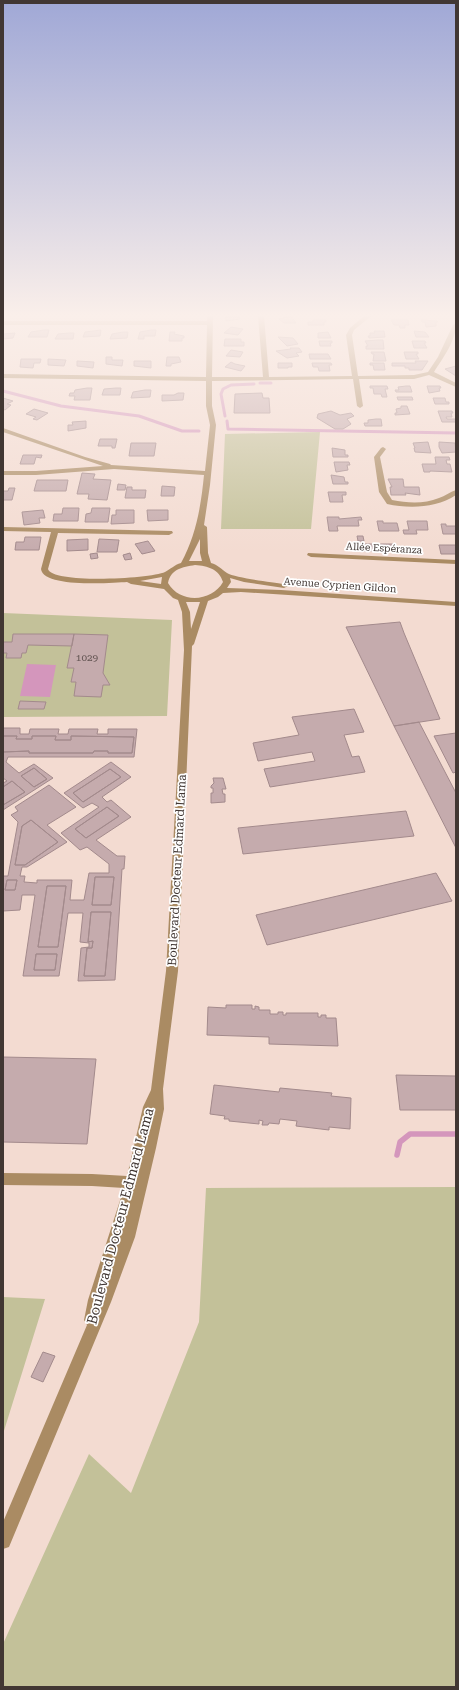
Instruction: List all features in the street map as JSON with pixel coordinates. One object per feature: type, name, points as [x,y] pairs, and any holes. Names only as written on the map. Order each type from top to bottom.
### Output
[{"type":"street","points":[[184,564],[191,554],[197,537],[203,508],[213,425],[209,406],[209,395]]},
{"type":"street","points":[[358,395],[360,406]]},
{"type":"street","points":[[3,430],[83,458],[114,467]]},
{"type":"street","points":[[383,449],[377,457],[382,492],[390,502],[417,505],[442,501],[456,492]]},
{"type":"street","points":[[77,470],[83,458]]},
{"type":"street","points":[[3,473],[114,467],[207,473]]},
{"type":"street","points":[[203,508],[204,553],[207,564]]},
{"type":"street","points":[[3,530],[169,533]]},
{"type":"street","points":[[55,530],[46,561],[45,570],[49,576],[62,579],[124,580],[165,587]]},
{"type":"street","name":"Allée Espéranza","points":[[311,555],[456,562]]},
{"type":"street","points":[[124,580],[166,574],[172,569],[184,564],[195,563],[207,564],[220,569],[226,575],[227,582],[222,591],[205,599],[182,598],[171,594],[165,587],[164,582],[166,574]]},
{"type":"street","name":"Avenue Cyprien Gildon","points":[[226,575],[244,580],[283,586],[456,598]]},
{"type":"street","name":"Avenue Cyprien Gildon","points":[[222,591],[241,590],[281,592],[456,604]]},
{"type":"street","name":"Boulevard Docteur Edmard Lama","points":[[3,1541],[104,1302],[128,1237],[137,1183],[158,1109],[157,1089],[172,971],[188,650],[186,612],[182,598]]},
{"type":"street","name":"Boulevard Docteur Edmard Lama","points":[[188,650],[205,599]]},
{"type":"street","points":[[3,1179],[137,1183]]},
{"type":"shaded area","points":[[320,432],[311,529],[221,529],[225,434]]},
{"type":"shaded area","points":[[3,613],[172,620],[167,716],[3,717]]},
{"type":"shaded area","points":[[27,664],[56,665],[50,697],[20,696]]},
{"type":"shaded area","points":[[456,1187],[456,1687],[3,1687],[3,1644],[89,1454],[131,1493],[199,1322],[206,1188]]},
{"type":"shaded area","points":[[3,1297],[45,1299],[3,1434]]},
{"type":"building","points":[[91,395],[90,400],[74,400],[75,396],[69,396]]},
{"type":"building","points":[[132,395],[150,395],[150,397],[131,398]]},
{"type":"building","points":[[162,395],[184,395],[183,400],[162,401]]},
{"type":"building","points":[[235,395],[262,395],[263,398],[269,398],[270,413],[234,413]]},
{"type":"building","points":[[381,395],[386,395],[387,397],[382,397]]},
{"type":"building","points":[[397,397],[412,397],[413,400],[398,400]]},
{"type":"building","points":[[3,398],[13,401],[7,404],[11,405],[5,410],[3,409]]},
{"type":"building","points":[[433,398],[445,398],[446,402],[449,402],[449,404],[435,404]]},
{"type":"building","points":[[401,406],[407,406],[410,414],[395,415],[395,413],[397,413],[396,409],[401,408]]},
{"type":"building","points":[[34,409],[48,413],[37,420],[33,419],[36,417],[26,414]]},
{"type":"building","points":[[331,411],[340,415],[351,413],[354,416],[347,419],[351,424],[343,429],[335,429],[317,418],[318,414]]},
{"type":"building","points":[[438,411],[452,411],[452,417],[446,417],[447,419],[455,419],[456,422],[442,422]]},
{"type":"building","points":[[381,419],[382,426],[365,426],[364,423],[368,423],[368,420]]},
{"type":"building","points":[[86,421],[86,428],[68,431],[68,425],[73,425],[72,422]]},
{"type":"building","points":[[100,439],[117,439],[115,448],[112,448],[112,446],[98,446]]},
{"type":"building","points":[[428,442],[431,453],[415,452],[413,443]]},
{"type":"building","points":[[439,442],[455,443],[456,452],[442,453],[439,447]]},
{"type":"building","points":[[131,443],[156,443],[154,456],[129,456]]},
{"type":"building","points":[[332,448],[345,450],[345,455],[348,455],[348,457],[333,457]]},
{"type":"building","points":[[23,455],[42,455],[41,458],[36,457],[34,464],[20,464]]},
{"type":"building","points":[[435,457],[449,457],[450,460],[446,460],[447,464],[450,464],[452,472],[424,472],[422,464],[436,464]]},
{"type":"building","points":[[334,462],[349,462],[350,465],[347,465],[348,470],[336,472]]},
{"type":"building","points":[[82,473],[95,474],[93,479],[111,480],[107,500],[88,499],[89,494],[77,494]]},
{"type":"building","points":[[331,475],[344,477],[345,482],[348,482],[348,484],[333,484]]},
{"type":"building","points":[[388,479],[403,479],[404,487],[419,487],[420,495],[405,493],[406,495],[391,495],[390,487],[392,487]]},
{"type":"building","points":[[37,480],[68,480],[66,491],[34,491]]},
{"type":"building","points":[[118,484],[126,485],[125,490],[117,490]]},
{"type":"building","points":[[162,486],[175,487],[174,496],[161,496]]},
{"type":"building","points":[[127,487],[132,487],[132,490],[146,490],[145,498],[125,498]]},
{"type":"building","points":[[9,488],[15,488],[12,500],[3,500],[3,491],[8,491]]},
{"type":"building","points":[[328,492],[346,492],[346,495],[342,495],[343,502],[330,502]]},
{"type":"building","points":[[63,508],[79,508],[78,521],[53,521],[54,514],[62,514]]},
{"type":"building","points":[[92,508],[110,508],[108,522],[85,522],[86,514],[91,513]]},
{"type":"building","points":[[43,510],[45,518],[39,518],[40,523],[24,525],[22,512]]},
{"type":"building","points":[[116,510],[134,510],[134,523],[111,524],[112,515],[116,515]]},
{"type":"building","points":[[147,510],[168,510],[168,520],[148,521]]},
{"type":"building","points":[[327,517],[339,517],[339,519],[361,517],[362,520],[358,520],[359,526],[337,526],[338,531],[329,531]]},
{"type":"building","points":[[377,521],[383,521],[383,523],[397,523],[399,531],[379,531]]},
{"type":"building","points":[[407,521],[427,521],[428,530],[416,530],[417,534],[404,534],[403,530],[409,530]]},
{"type":"building","points":[[441,524],[446,524],[446,526],[456,526],[456,534],[443,534]]},
{"type":"building","points":[[357,536],[363,536],[364,541],[358,541]]},
{"type":"building","points":[[25,537],[41,537],[39,550],[15,550],[16,542],[24,542]]},
{"type":"building","points":[[88,539],[88,550],[67,551],[67,540]]},
{"type":"building","points":[[99,539],[119,540],[117,552],[97,552]]},
{"type":"building","points":[[148,541],[155,551],[142,554],[135,544]]},
{"type":"building","points":[[357,544],[395,544],[396,551],[361,551]]},
{"type":"building","points":[[439,545],[456,545],[456,554],[441,554]]},
{"type":"building","points":[[97,553],[98,558],[91,559],[90,554]]},
{"type":"building","points":[[130,553],[132,559],[125,560],[123,555]]},
{"type":"building","points":[[400,622],[440,719],[394,726],[346,627]]},
{"type":"building","points":[[13,634],[74,634],[72,646],[28,645],[26,653],[22,653],[21,658],[6,658],[7,653],[3,653],[3,642],[12,642]]},
{"type":"building","points":[[74,634],[108,635],[103,673],[110,685],[103,685],[101,697],[74,696],[76,682],[71,682],[74,668],[67,668]]},
{"type":"building","points":[[20,701],[46,702],[44,709],[18,709]]},
{"type":"building","points":[[354,709],[364,732],[344,735],[352,757],[359,756],[365,772],[270,787],[264,769],[315,761],[312,752],[258,761],[253,743],[299,735],[292,717]]},
{"type":"building","points":[[419,722],[456,793],[456,848],[394,726]]},
{"type":"building","points":[[3,728],[20,728],[20,734],[29,734],[30,729],[59,729],[58,734],[68,734],[69,729],[98,729],[97,734],[108,734],[108,729],[137,729],[134,757],[8,757],[6,762],[19,773],[34,764],[53,778],[3,810],[3,805],[25,792],[12,781],[3,787],[3,783],[7,781],[3,778],[3,752],[29,751],[29,753],[93,753],[94,751],[108,751],[108,753],[132,753],[134,737],[71,736],[71,740],[55,740],[56,736],[32,736],[32,739],[16,739],[17,736],[3,736]],"holes":[[[34,768],[47,779],[34,787],[21,776]]]},
{"type":"building","points":[[456,733],[456,772],[453,773],[434,736]]},
{"type":"building","points":[[3,736],[17,736],[16,739],[32,739],[32,736],[56,736],[55,740],[71,740],[71,736],[134,737],[132,753],[108,753],[108,751],[94,751],[93,753],[29,753],[29,751],[3,752]]},
{"type":"building","points":[[111,762],[131,777],[102,797],[107,802],[111,800],[131,817],[96,840],[117,856],[125,856],[124,869],[122,869],[115,980],[78,981],[81,948],[89,947],[89,943],[80,942],[83,913],[68,913],[59,976],[23,976],[35,895],[22,895],[20,910],[3,911],[3,876],[8,876],[18,822],[11,815],[18,811],[15,807],[49,785],[76,807],[47,825],[67,842],[27,867],[22,867],[20,876],[25,876],[24,882],[37,883],[37,880],[72,880],[70,900],[84,900],[89,873],[109,873],[109,864],[87,847],[80,850],[61,833],[99,807],[92,803],[83,808],[64,793]],"holes":[[[110,769],[121,777],[83,802],[73,793]],[[107,807],[119,816],[86,838],[75,829]],[[31,820],[58,842],[25,865],[15,865],[22,826]],[[95,877],[114,877],[111,905],[92,905]],[[7,880],[17,880],[15,890],[5,890]],[[47,886],[66,886],[58,947],[38,947]],[[91,912],[111,912],[105,976],[84,976],[87,948],[92,948],[93,941],[88,942]],[[36,954],[57,954],[55,970],[34,970]]]},
{"type":"building","points":[[34,768],[47,779],[34,787],[21,776]]},
{"type":"building","points":[[110,769],[121,777],[83,802],[73,793]]},
{"type":"building","points":[[213,778],[223,778],[226,789],[222,789],[223,794],[225,794],[225,802],[211,803],[211,793],[213,793],[213,788],[211,788],[211,786],[214,783]]},
{"type":"building","points":[[12,781],[25,792],[3,805],[3,787]]},
{"type":"building","points":[[107,807],[119,816],[86,838],[75,829]]},
{"type":"building","points":[[406,811],[414,836],[243,854],[238,828]]},
{"type":"building","points":[[31,820],[58,842],[25,865],[15,865],[22,826]]},
{"type":"building","points":[[436,873],[452,901],[267,945],[256,915]]},
{"type":"building","points":[[95,877],[114,877],[111,905],[92,905]]},
{"type":"building","points":[[7,880],[17,880],[15,890],[5,890]]},
{"type":"building","points":[[47,886],[66,886],[58,947],[38,947]]},
{"type":"building","points":[[91,912],[111,912],[105,976],[84,976],[87,948],[92,948],[93,941],[88,942]]},
{"type":"building","points":[[36,954],[57,954],[55,970],[34,970]]},
{"type":"building","points":[[226,1005],[252,1005],[252,1009],[255,1009],[255,1006],[259,1007],[259,1010],[270,1010],[270,1014],[278,1014],[278,1012],[283,1012],[283,1015],[286,1015],[286,1013],[318,1013],[318,1017],[321,1017],[321,1015],[326,1015],[326,1018],[336,1018],[338,1046],[269,1044],[269,1037],[207,1035],[208,1007],[226,1008]]},
{"type":"building","points":[[3,1057],[96,1059],[87,1144],[3,1142]]},
{"type":"building","points":[[396,1075],[456,1076],[456,1110],[400,1110]]},
{"type":"building","points":[[214,1085],[279,1092],[280,1088],[332,1093],[331,1096],[351,1098],[350,1129],[329,1127],[329,1130],[296,1126],[297,1121],[280,1119],[279,1124],[269,1123],[268,1125],[262,1125],[263,1121],[259,1120],[259,1124],[229,1121],[229,1119],[224,1119],[225,1116],[210,1114]]},
{"type":"building","points":[[43,1352],[55,1356],[43,1382],[31,1377]]},
{"type":"waterway","points":[[18,395],[61,406],[139,416],[182,431],[199,431]]},
{"type":"waterway","points":[[221,395],[225,416]]},
{"type":"waterway","points":[[227,421],[228,429],[456,433]]},
{"type":"waterway","points":[[397,1155],[400,1142],[410,1134],[456,1134]]}]
